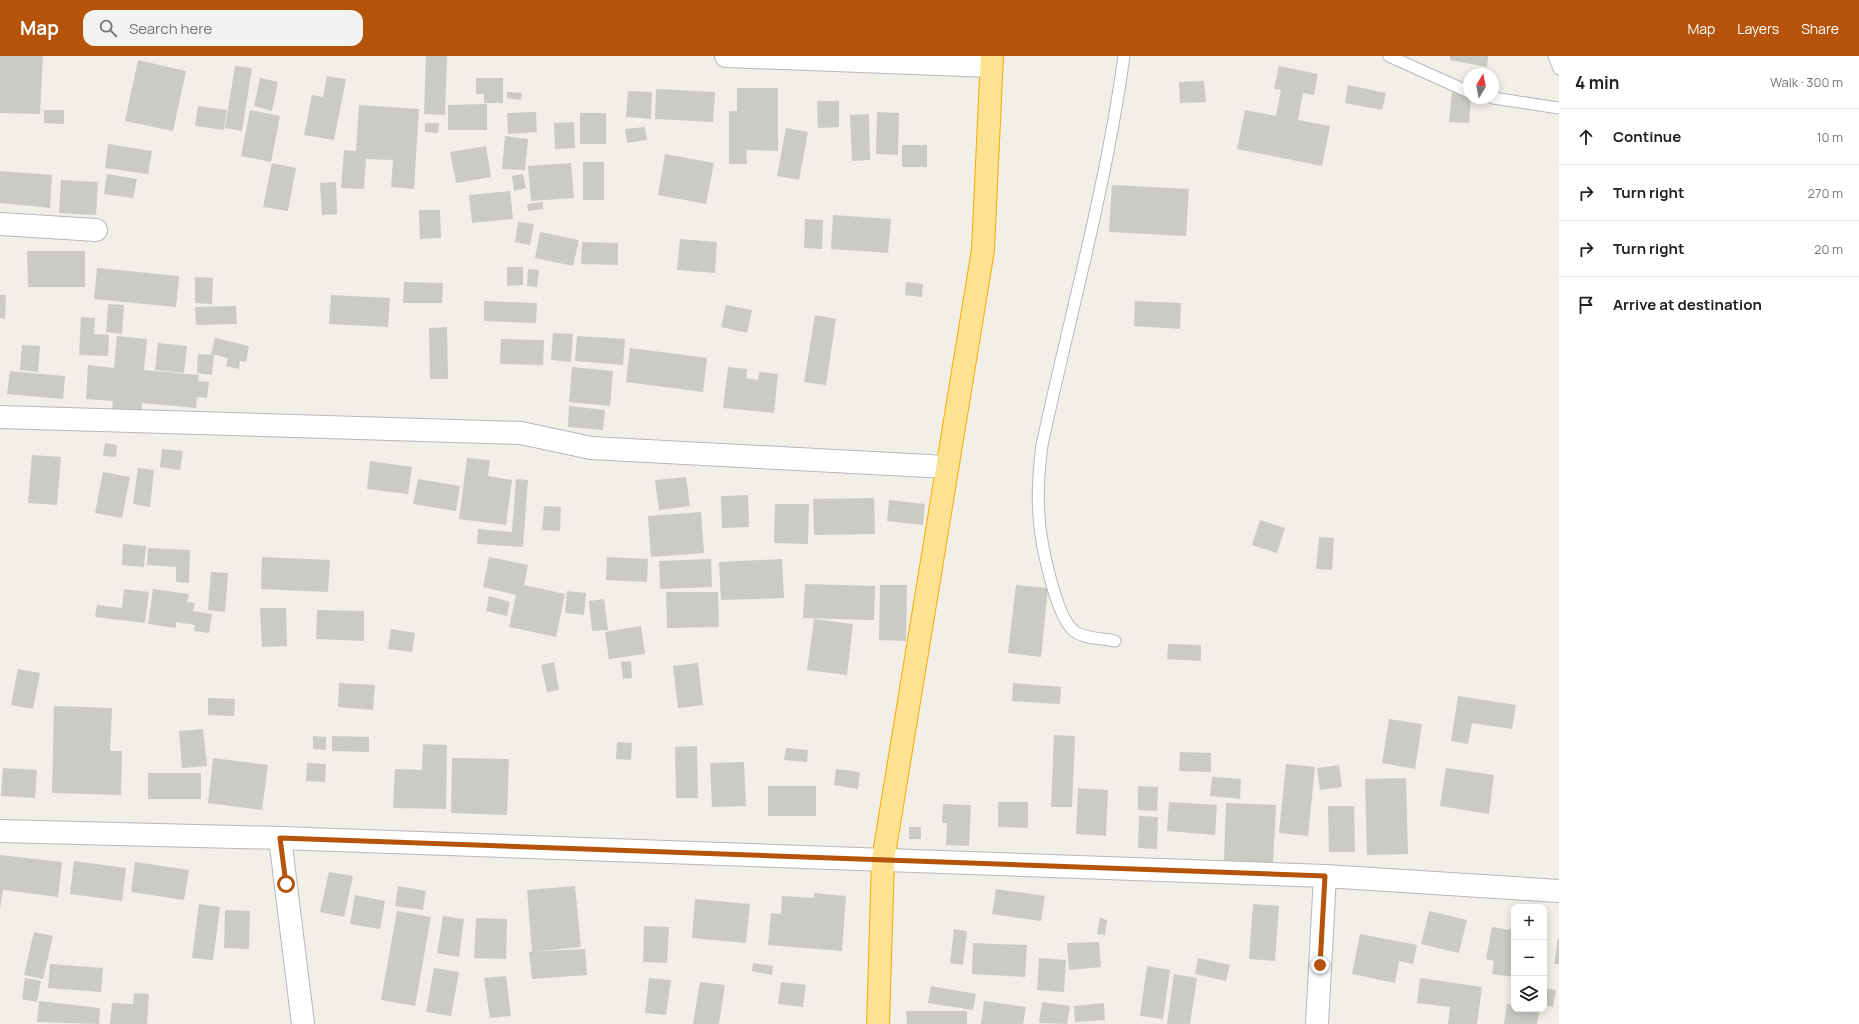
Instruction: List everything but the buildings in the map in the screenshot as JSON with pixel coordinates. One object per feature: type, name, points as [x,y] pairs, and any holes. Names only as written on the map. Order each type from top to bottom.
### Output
[{"type":"highway","points":[[878,1024],[883,860],[983,250],[989,62]]},
{"type":"street","points":[[726,56],[989,62]]},
{"type":"street","points":[[766,56],[989,62]]},
{"type":"street","points":[[0,224],[96,230]]},
{"type":"street","points":[[0,417],[521,433],[591,448],[948,467]]},
{"type":"street","points":[[0,831],[280,838],[1325,876],[1559,891]]},
{"type":"street","points":[[280,838],[303,1024]]},
{"type":"street","points":[[1317,1024],[1325,876]]},
{"type":"lane","points":[[1114,640],[1085,635],[1074,631],[1067,622],[1058,604],[1048,566],[1039,517],[1038,483],[1042,445],[1118,104],[1124,56]]},
{"type":"lane","points":[[1389,56],[1463,89]]},
{"type":"lane","points":[[1554,56],[1559,69]]},
{"type":"lane","points":[[1499,99],[1559,108]]},
{"type":"route","points":[[286,884],[280,838],[1325,876],[1320,965]]}]
